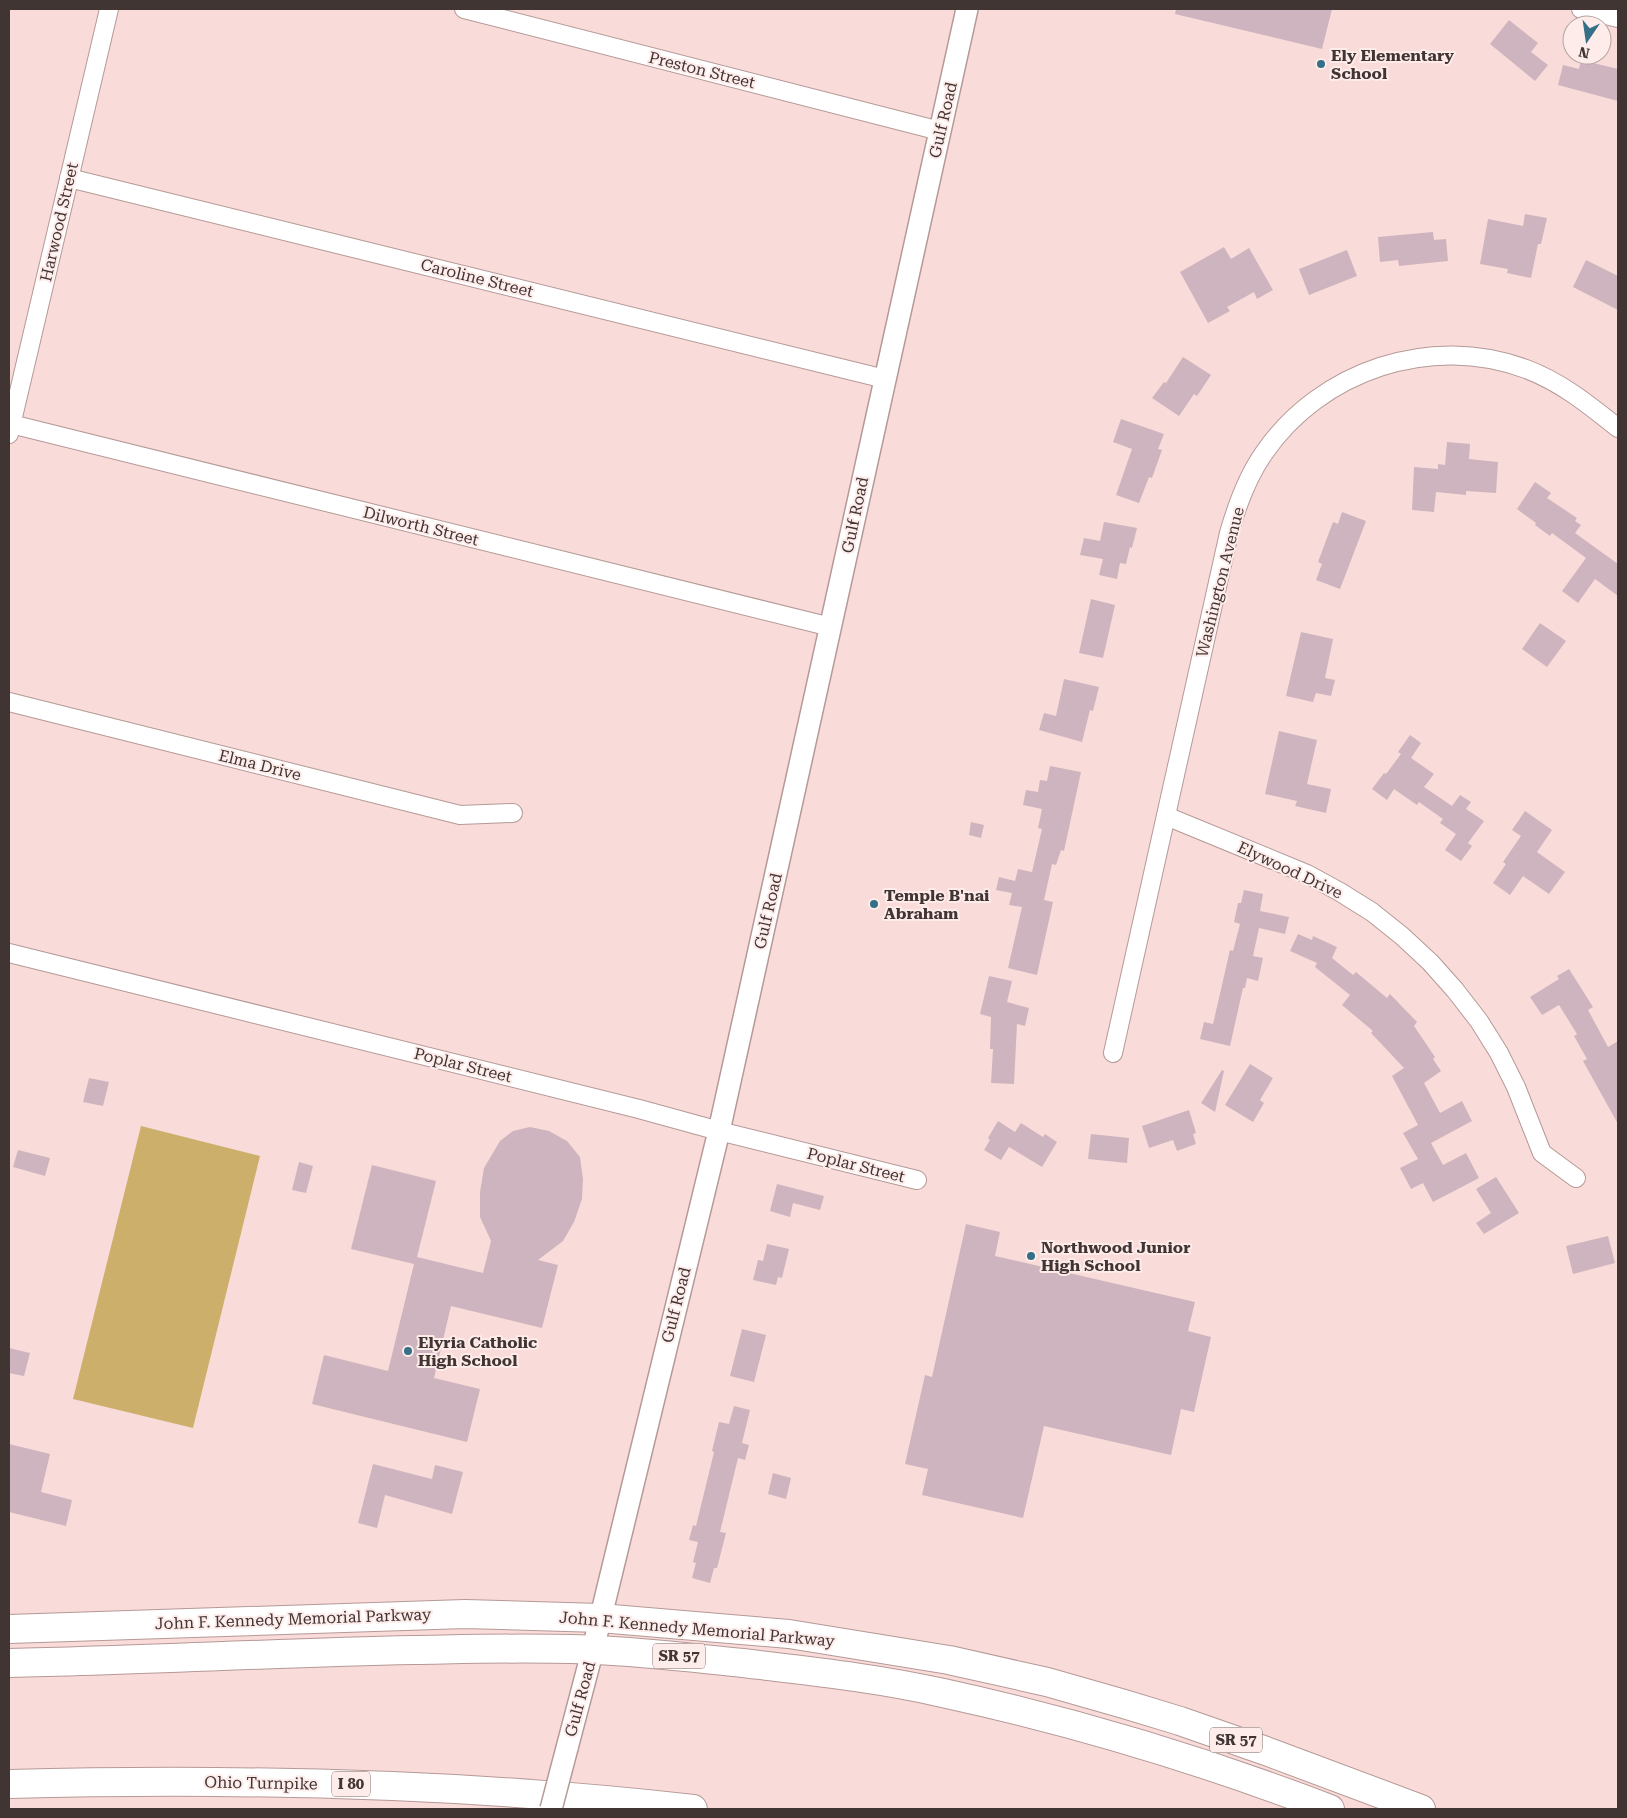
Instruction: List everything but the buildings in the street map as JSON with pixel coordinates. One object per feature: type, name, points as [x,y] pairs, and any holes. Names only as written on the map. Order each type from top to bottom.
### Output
[{"type":"highway","name":"John F. Kennedy Memorial Parkway","points":[[9,1629],[465,1614],[600,1618],[790,1634],[940,1658],[1047,1682],[1180,1721],[1421,1809]]},
{"type":"highway","name":"John F. Kennedy Memorial Parkway","points":[[9,1663],[507,1648],[656,1653],[806,1670],[941,1692],[1141,1743],[1330,1809]]},
{"type":"highway","name":"Ohio Turnpike","points":[[9,1784],[311,1782],[524,1793],[615,1800],[693,1809]]},
{"type":"street","name":"Harwood Street","points":[[10,429],[109,9]]},
{"type":"street","name":"Preston Street","points":[[464,9],[940,131]]},
{"type":"street","name":"Gulf Road","points":[[552,1809],[593,1650],[719,1131],[967,9]]},
{"type":"street","points":[[1581,9],[1618,18]]},
{"type":"street","name":"Caroline Street","points":[[69,178],[885,379]]},
{"type":"street","name":"Washington Avenue","points":[[1113,1053],[1229,533],[1244,488],[1263,454],[1275,438],[1302,410],[1334,387],[1370,370],[1408,359],[1446,356],[1466,356],[1505,363],[1542,376],[1576,395],[1618,428]]},
{"type":"street","name":"Dilworth Street","points":[[10,429],[831,627]]},
{"type":"street","name":"Elma Drive","points":[[9,702],[460,815],[513,813]]},
{"type":"street","name":"Elywood Drive","points":[[1166,816],[1307,874],[1372,912],[1402,936],[1430,962],[1455,990],[1499,1053],[1516,1087],[1542,1153],[1576,1178]]},
{"type":"street","name":"Poplar Street","points":[[9,953],[917,1180]]},
{"type":"shaded area","points":[[141,1126],[260,1156],[193,1428],[73,1399]]},
{"type":"place","name":"Ely Elementary School","points":[[1321,64]]},
{"type":"place","name":"Temple B'nai Abraham","points":[[874,904]]},
{"type":"place","name":"Northwood Junior High School","points":[[1031,1256]]},
{"type":"place","name":"Elyria Catholic High School","points":[[408,1351]]}]
